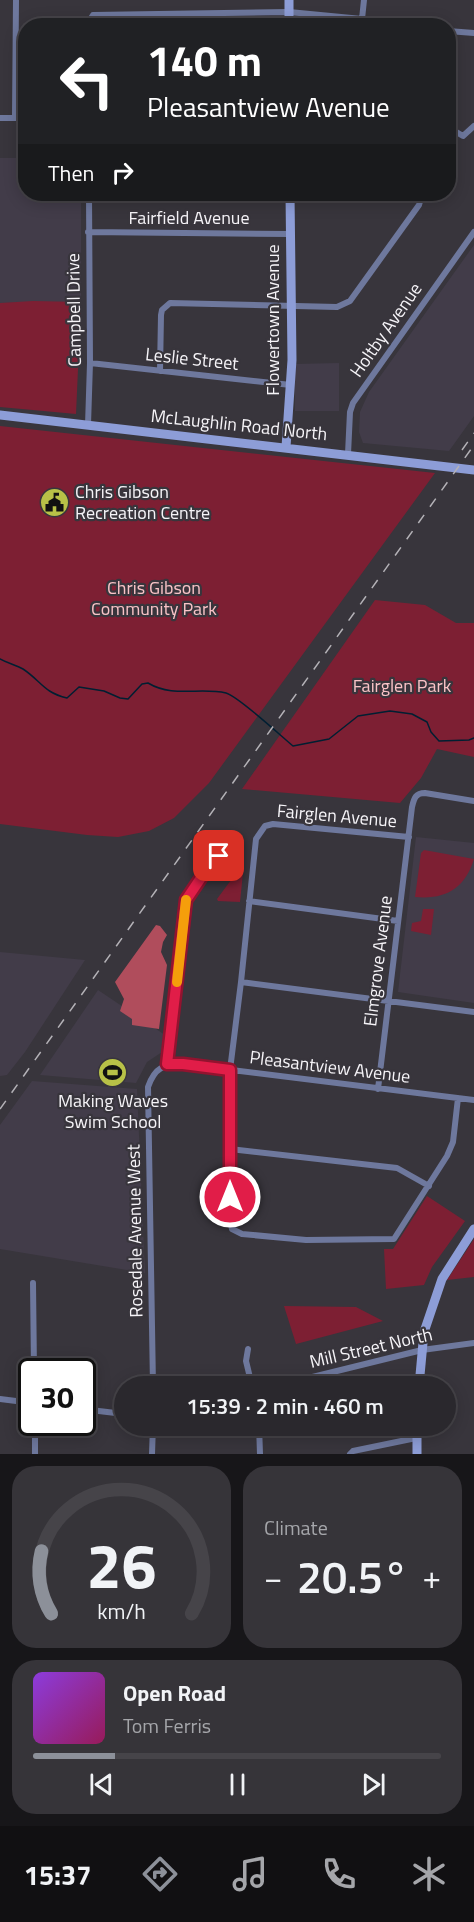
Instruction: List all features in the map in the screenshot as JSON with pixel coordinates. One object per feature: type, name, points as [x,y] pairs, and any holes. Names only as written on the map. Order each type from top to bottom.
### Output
[{"type":"street","points":[[15,117],[16,0]]},
{"type":"street","points":[[289,0],[289,18]]},
{"type":"street","points":[[362,18],[364,0]]},
{"type":"street","points":[[91,18],[93,15],[289,12],[352,18]]},
{"type":"street","points":[[456,32],[474,33]]},
{"type":"street","points":[[0,118],[18,117]]},
{"type":"street","points":[[456,132],[463,136],[474,126]]},
{"type":"street","name":"Campbell Drive","points":[[88,425],[89,201]]},
{"type":"street","name":"Flowertown Avenue","points":[[286,447],[291,385],[290,201]]},
{"type":"street","points":[[160,370],[161,315],[162,310],[170,303],[337,307],[350,301],[420,201]]},
{"type":"street","name":"Fairfield Avenue","points":[[88,232],[290,234]]},
{"type":"street","name":"Holtby Avenue","points":[[348,454],[350,412],[353,403],[474,232]]},
{"type":"street","name":"Leslie Street","points":[[90,363],[291,385]]},
{"type":"street","name":"McLaughlin Road North","points":[[0,415],[474,470]]},
{"type":"street","name":"Fairglen Avenue","points":[[429,1186],[394,1239],[306,1240],[242,1234],[232,1229],[230,1220],[230,1070],[242,982],[256,838],[265,826],[273,824],[409,837],[412,807],[415,797],[420,793],[474,801]]},
{"type":"street","name":"Elmgrove Avenue","points":[[378,1089],[409,837]]},
{"type":"street","points":[[167,1064],[186,900],[213,860],[233,852]]},
{"type":"street","points":[[249,901],[398,921]]},
{"type":"street","points":[[242,982],[474,1012]]},
{"type":"street","name":"Pleasantview Avenue","points":[[167,1064],[183,1064],[474,1100]]},
{"type":"street","name":"Rosedale Avenue West","points":[[153,1376],[148,1087],[152,1077],[167,1064]]},
{"type":"street","points":[[230,1149],[397,1168],[429,1186],[453,1142],[458,1098]]},
{"type":"street","points":[[420,1376],[424,1332],[442,1279],[474,1229]]},
{"type":"street","points":[[33,1283],[34,1358]]},
{"type":"street","name":"Mill Street North","points":[[317,1376],[422,1350],[474,1343]]},
{"type":"street","points":[[248,1349],[246,1361],[250,1376]]},
{"type":"street","points":[[0,1400],[18,1402]]},
{"type":"street","points":[[96,1411],[114,1413]]},
{"type":"street","points":[[35,1436],[35,1454]]},
{"type":"street","points":[[152,1454],[153,1436]]},
{"type":"street","points":[[260,1436],[260,1454]]},
{"type":"street","points":[[350,1454],[353,1451],[416,1438],[417,1454]]},
{"type":"shaded area","points":[[0,158],[18,158],[18,201],[81,201],[81,302],[0,303]]},
{"type":"shaded area","points":[[474,245],[474,416],[449,451],[363,443],[359,432],[360,412],[369,392]]},
{"type":"shaded area","points":[[339,363],[339,411],[295,411],[295,364]]},
{"type":"shaded area","points":[[416,837],[474,843],[474,1003],[398,992]]},
{"type":"shaded area","points":[[156,925],[160,926],[167,935],[161,952],[167,965],[159,1029],[132,1025],[132,1019],[120,1011],[124,999],[115,982]]},
{"type":"shaded area","points":[[0,952],[85,960],[25,1052],[7,1075],[0,1076]]},
{"type":"shaded area","name":"Making Waves Swim School","points":[[98,990],[165,1035],[162,1052],[147,1062],[136,1083],[40,1075]]},
{"type":"shaded area","points":[[32,1081],[137,1089],[145,1273],[0,1249],[0,1125]]},
{"type":"green space","points":[[81,302],[76,414],[0,407],[0,303]]},
{"type":"green space","name":"Chris Gibson Community Park","points":[[0,426],[435,473],[209,783],[174,818],[149,831],[118,837],[87,835],[0,824]]},
{"type":"green space","name":"Fairglen Park","points":[[375,600],[425,605],[456,623],[474,623],[474,757],[437,749],[421,778],[400,803],[242,789]]},
{"type":"green space","points":[[424,850],[474,859],[465,878],[453,890],[436,896],[415,897],[421,853]]},
{"type":"green space","points":[[244,863],[240,902],[218,901],[217,899],[234,876],[235,867]]},
{"type":"green space","points":[[423,909],[434,909],[431,935],[411,931],[412,923],[421,921]]},
{"type":"green space","points":[[427,1196],[465,1221],[432,1267],[424,1285],[386,1289],[384,1249],[393,1249]]},
{"type":"green space","points":[[474,1239],[474,1277],[447,1280]]},
{"type":"green space","points":[[284,1306],[356,1307],[383,1321],[296,1344]]},
{"type":"waterway","points":[[0,659],[23,669],[47,690],[67,698],[79,687],[104,691],[128,699],[142,684],[148,683],[167,690],[226,693],[249,708],[293,746],[329,739],[358,716],[390,711],[412,714],[427,722],[431,732],[439,741],[474,738]]},
{"type":"railway","points":[[462,450],[474,433]]},
{"type":"railway","points":[[0,1109],[474,445]]},
{"type":"slow traffic","points":[[177,982],[186,900]]},
{"type":"place","name":"Chris Gibson Recreation Centre","points":[[54,502]]},
{"type":"place","name":"Making Waves Swim School","points":[[113,1072]]},
{"type":"route","points":[[219,856],[213,860],[186,900],[167,1064],[230,1070],[230,1197]]}]
